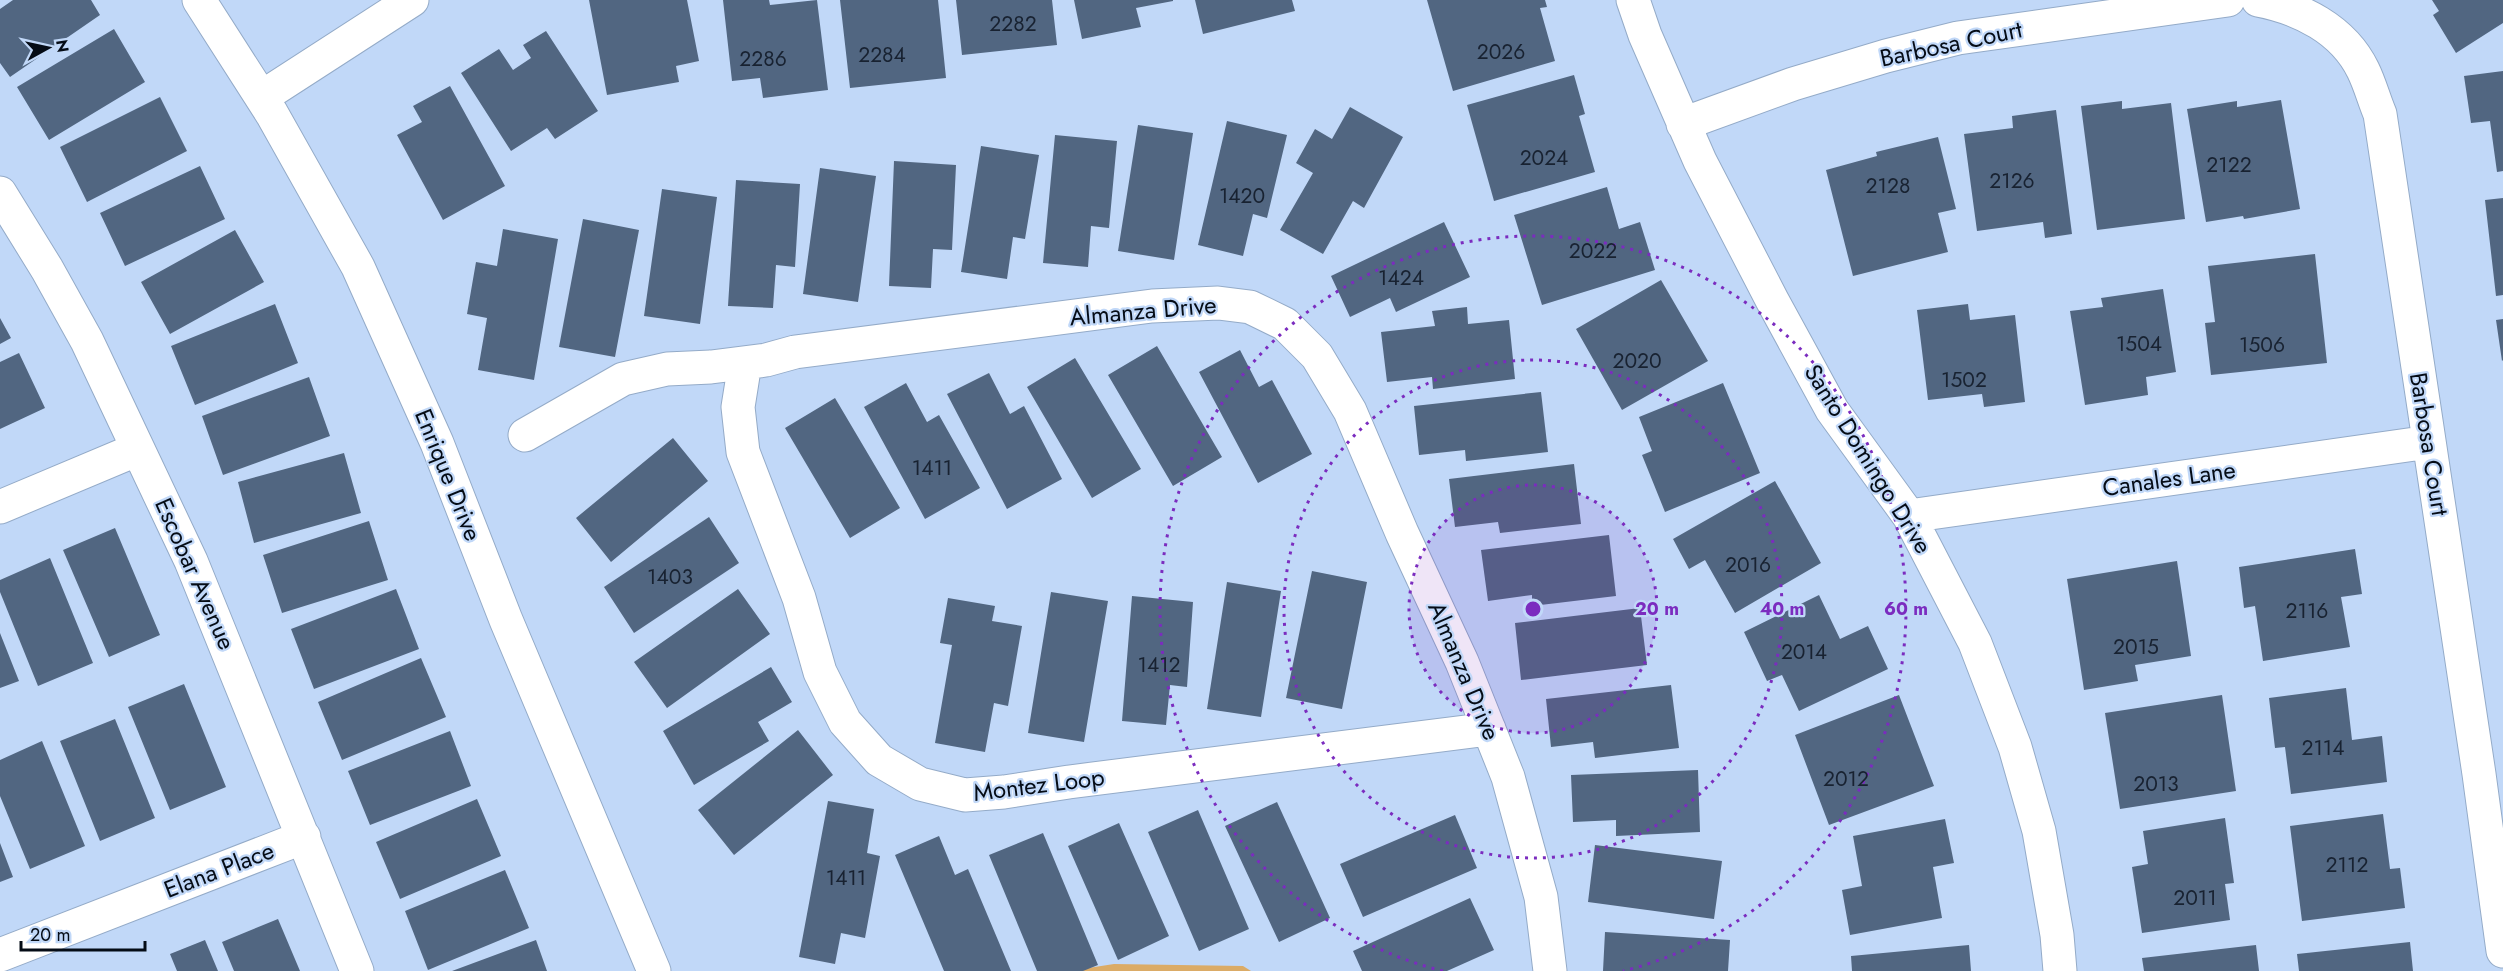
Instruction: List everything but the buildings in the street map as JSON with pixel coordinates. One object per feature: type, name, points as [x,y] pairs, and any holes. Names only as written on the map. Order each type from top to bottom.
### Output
[{"type":"street","name":"Enrique Drive","points":[[199,0],[262,98],[363,277],[437,443],[506,620],[654,971]]},
{"type":"street","points":[[262,98],[412,0]]},
{"type":"street","name":"Santo Domingo Drive","points":[[1634,0],[1645,35],[1683,124],[1751,260],[1832,410],[1909,516],[1975,643],[2015,747],[2039,831],[2057,935],[2060,971]]},
{"type":"street","name":"Barbosa Court","points":[[1683,124],[1793,84],[1886,56],[1958,39],[2228,0]]},
{"type":"street","name":"Barbosa Court","points":[[2258,0],[2283,4],[2315,20],[2343,41],[2366,78],[2380,114],[2480,774],[2503,951]]},
{"type":"street","name":"Escobar Avenue","points":[[0,193],[47,268],[87,341],[191,561],[357,971]]},
{"type":"street","name":"Almanza Drive","points":[[525,435],[623,379],[667,369],[745,363],[795,352],[1152,306],[1218,303],[1250,307],[1285,324],[1317,356],[1350,411],[1402,533],[1462,663],[1508,777],[1541,897],[1550,971]]},
{"type":"street","name":"Montez Loop","points":[[745,363],[738,407],[743,452],[799,598],[820,672],[845,722],[879,760],[920,783],[965,795],[1004,792],[1489,729]]},
{"type":"street","name":"Canales Lane","points":[[1909,516],[2429,442]]},
{"type":"street","points":[[0,507],[138,449]]},
{"type":"street","name":"Elana Place","points":[[0,955],[304,837]]},
{"type":"shaded area","points":[[1114,964],[1243,966],[1251,971],[1069,971]]}]
